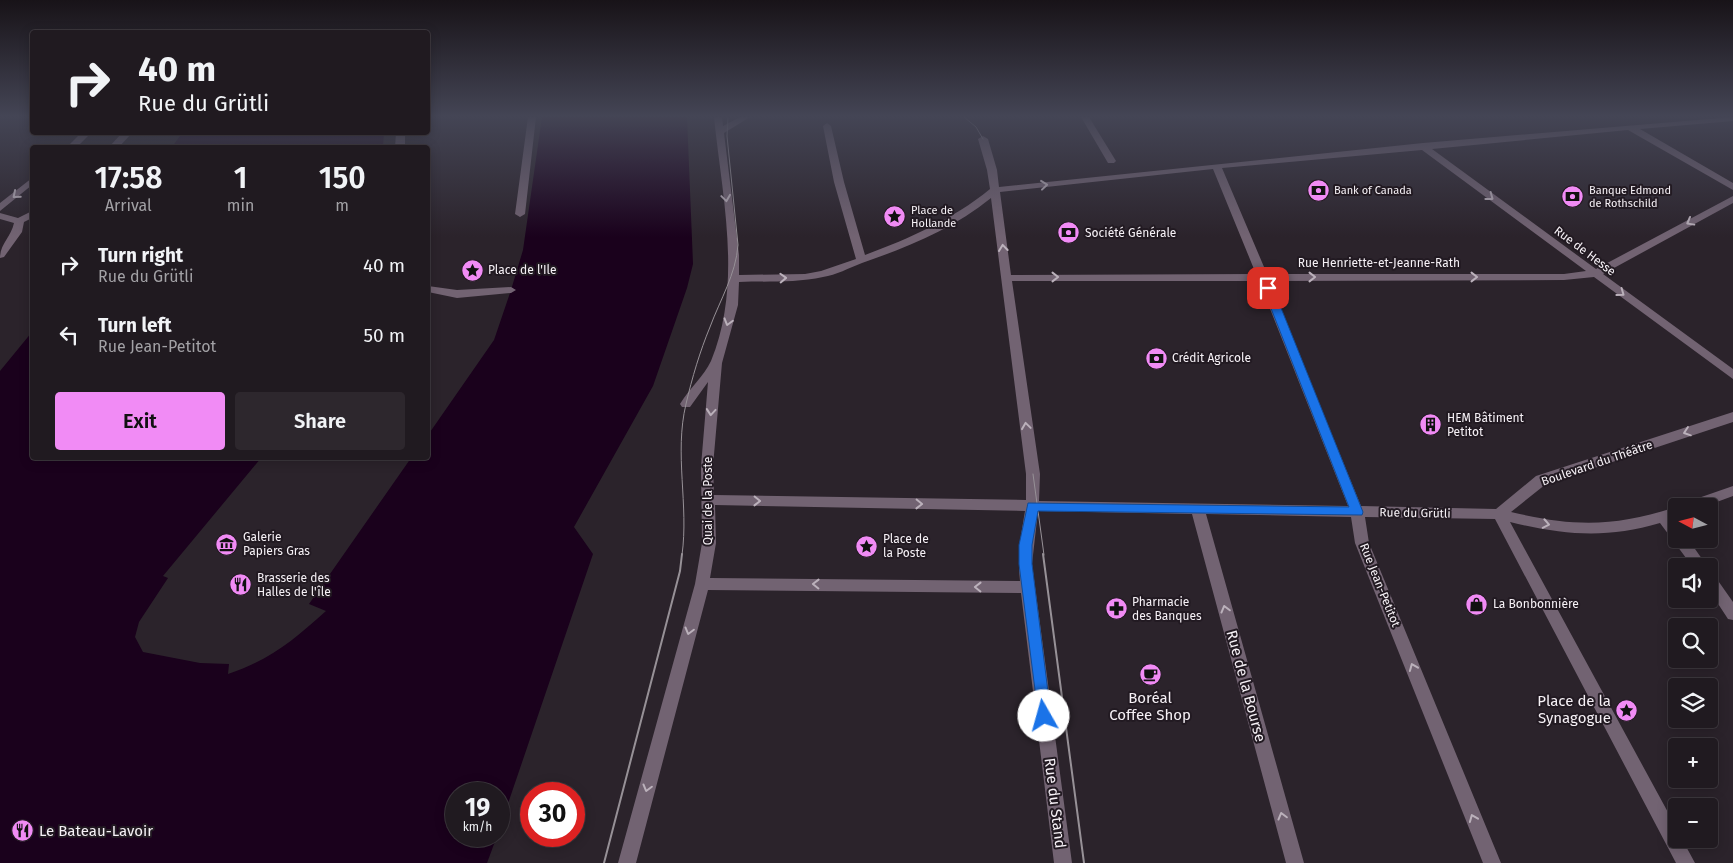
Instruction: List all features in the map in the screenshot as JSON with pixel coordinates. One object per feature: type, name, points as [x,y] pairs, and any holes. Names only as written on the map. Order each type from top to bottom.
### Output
[{"type":"street","points":[[520,214],[527,157]]},
{"type":"street","name":"Quai de la Poste","points":[[627,863],[702,584],[709,543],[709,443],[716,364],[732,305],[734,279],[734,255],[722,157]]},
{"type":"street","points":[[834,157],[862,260]]},
{"type":"street","name":"Rue du Stand","points":[[988,157],[995,190],[1032,474],[1032,506],[1026,545],[1027,587],[1063,863]]},
{"type":"street","points":[[1109,157],[1111,161]]},
{"type":"street","points":[[734,279],[805,277],[823,274],[862,260],[952,221],[981,202],[995,190],[1306,157]]},
{"type":"street","name":"Rue de Hesse","points":[[1438,157],[1733,375]]},
{"type":"street","points":[[1682,157],[1733,187]]},
{"type":"street","name":"Rue Jean-Petitot","points":[[1216,166],[1263,277],[1357,512],[1362,543],[1492,863]]},
{"type":"street","points":[[0,208],[30,183]]},
{"type":"street","name":"Rue Henriette-et-Jeanne-Rath","points":[[1007,278],[1564,277],[1594,274],[1733,199]]},
{"type":"street","points":[[0,216],[19,221],[30,215]]},
{"type":"street","points":[[0,254],[17,232],[19,221]]},
{"type":"street","points":[[430,289],[457,294],[511,290]]},
{"type":"street","points":[[686,404],[716,364]]},
{"type":"street","name":"Boulevard du Théâtre","points":[[1499,514],[1541,480],[1733,416]]},
{"type":"street","points":[[1712,498],[1733,490]]},
{"type":"street","points":[[708,500],[1032,506]]},
{"type":"street","name":"Rue du Grütli","points":[[1032,506],[1499,514]]},
{"type":"street","name":"Rue de la Bourse","points":[[1198,510],[1295,863]]},
{"type":"street","points":[[1499,514],[1567,528],[1606,528],[1642,524],[1668,516]]},
{"type":"street","points":[[1499,514],[1686,863]]},
{"type":"street","points":[[702,584],[1027,587]]},
{"type":"street","points":[[1718,592],[1733,614]]},
{"type":"shaded area","points":[[536,157],[689,157],[693,264],[687,288],[653,386],[574,527],[593,554],[510,798],[510,782],[445,782],[445,847],[493,847],[487,863],[0,863],[0,371],[30,334],[30,460],[259,460],[163,576],[168,578],[139,622],[135,637],[143,652],[200,663],[229,664],[228,674],[257,662],[281,648],[326,611],[309,604],[410,460],[430,460],[430,432],[494,340],[523,250]]},
{"type":"tram line","points":[[682,555],[684,517],[681,442],[686,404],[703,346],[731,277],[737,256],[738,245],[729,157]]},
{"type":"tram line","points":[[1033,474],[1044,555]]},
{"type":"tram line","points":[[604,863],[680,571],[682,554]]},
{"type":"tram line","points":[[1043,554],[1084,863]]},
{"type":"place","name":"Bank of Canada","points":[[1318,190]]},
{"type":"place","name":"Banque Edmond de Rothschild","points":[[1573,196]]},
{"type":"place","name":"Place de Hollande","points":[[895,216]]},
{"type":"place","name":"Société Générale","points":[[1069,233]]},
{"type":"place","name":"Place de l'Ile","points":[[472,270]]},
{"type":"place","name":"Crédit Agricole","points":[[1156,358]]},
{"type":"place","name":"HEM Bâtiment Petitot","points":[[1431,425]]},
{"type":"place","name":"Galerie Papiers Gras","points":[[227,544]]},
{"type":"place","name":"Place de la Poste","points":[[867,546]]},
{"type":"place","name":"Brasserie des Halles de l'île","points":[[241,585]]},
{"type":"place","name":"La Bonbonnière","points":[[1477,604]]},
{"type":"place","name":"Pharmacie des Banques","points":[[1116,609]]},
{"type":"place","name":"Boréal Coffee Shop","points":[[1150,675]]},
{"type":"place","name":"Place de la Synagogue","points":[[1627,710]]},
{"type":"place","name":"Le Bateau-Lavoir","points":[[23,831]]},
{"type":"route","points":[[1044,716],[1025,564],[1032,506],[1357,512],[1268,288]]}]
